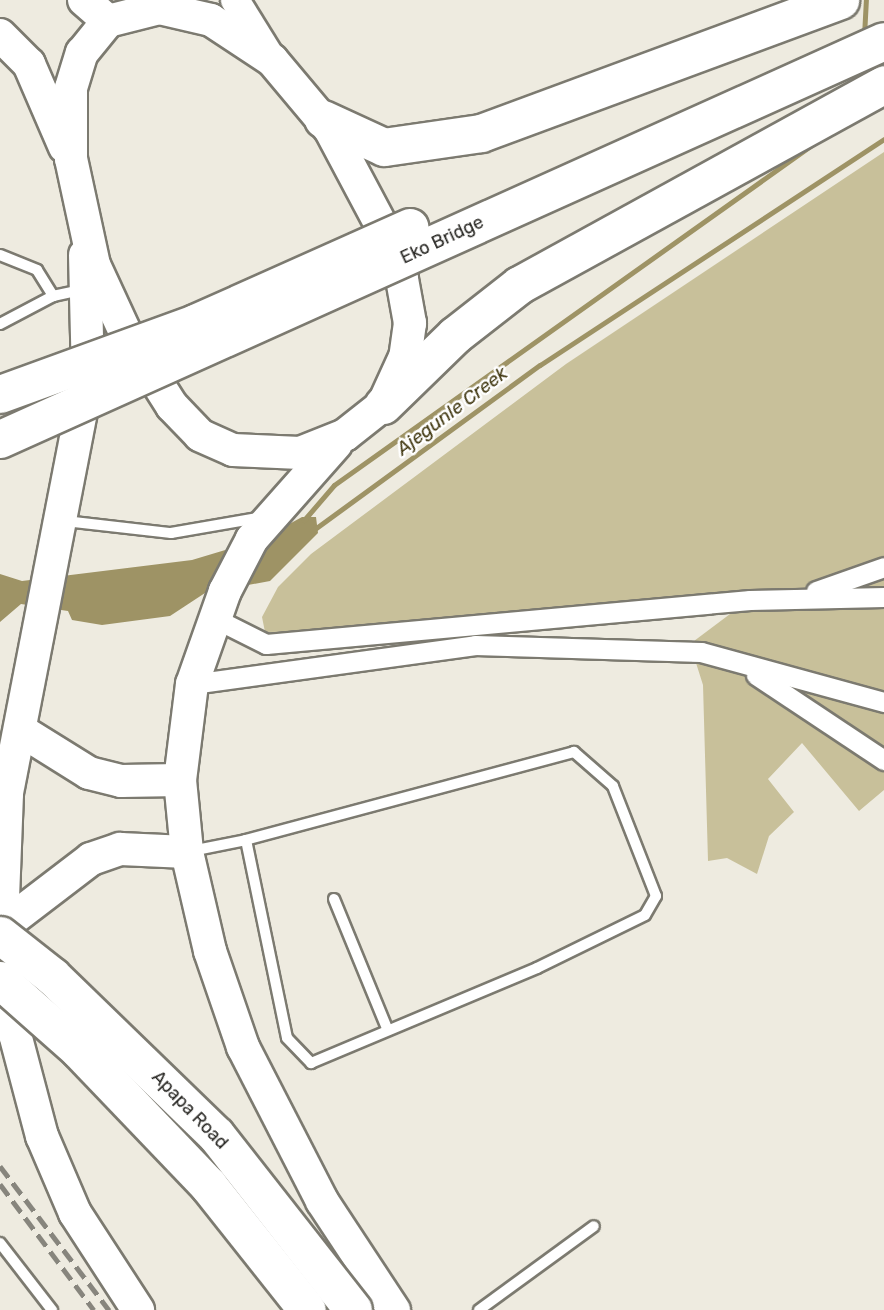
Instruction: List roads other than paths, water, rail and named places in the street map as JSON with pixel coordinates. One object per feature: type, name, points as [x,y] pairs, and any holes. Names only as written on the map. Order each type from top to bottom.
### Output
[{"type":"highway","points":[[323,119],[384,147],[481,133],[840,0]]},
{"type":"highway","name":"Eko Bridge","points":[[0,394],[195,323],[884,15]]},
{"type":"highway","name":"Eko Bridge","points":[[0,439],[884,41]]},
{"type":"highway","points":[[383,405],[455,335],[519,285],[884,84]]},
{"type":"highway","name":"Apapa Road","points":[[1,930],[216,1135],[353,1310]]},
{"type":"highway","points":[[0,980],[79,1050],[200,1176],[307,1310]]},
{"type":"main road","points":[[84,0],[115,12],[184,11],[272,60],[323,119],[387,236],[402,279],[410,323],[405,357],[383,405],[345,435],[262,528],[220,604],[192,684],[180,780],[187,852],[210,951],[243,1047],[321,1201],[394,1310]]},
{"type":"main road","points":[[115,12],[82,53],[71,88],[72,159],[94,265],[125,332],[172,406],[200,435],[265,456],[300,453],[345,435]]},
{"type":"main road","points":[[0,35],[29,64],[72,159]]},
{"type":"main road","points":[[85,222],[88,376],[20,730],[3,804],[1,930],[15,1034],[43,1136],[75,1213],[138,1310]]},
{"type":"main road","points":[[20,730],[89,773],[121,781],[180,780]]},
{"type":"main road","points":[[1,930],[91,859],[120,849],[187,852]]},
{"type":"street","points":[[236,0],[272,60]]},
{"type":"street","points":[[220,604],[266,644],[380,631],[750,600],[834,588],[884,567]]},
{"type":"street","points":[[750,600],[884,597]]},
{"type":"street","points":[[380,631],[382,657]]},
{"type":"street","points":[[192,684],[475,645],[701,652],[884,702]]},
{"type":"street","points":[[731,661],[798,698],[884,760]]},
{"type":"lane","points":[[0,255],[37,271],[53,296]]},
{"type":"lane","points":[[0,324],[53,296],[85,290]]},
{"type":"lane","points":[[61,521],[172,533],[262,528]]},
{"type":"lane","points":[[187,852],[246,840],[574,752],[601,771],[656,896],[651,907],[537,968],[387,1028],[311,1063],[291,1048],[246,840]]},
{"type":"lane","points":[[334,899],[387,1028]]},
{"type":"lane","points":[[479,1310],[594,1226]]},
{"type":"lane","points":[[0,1242],[52,1310]]},
{"type":"waterway","points":[[864,36],[866,0]]},
{"type":"waterway","name":"Ajegunle Creek","points":[[312,531],[540,365],[884,139]]},
{"type":"waterway","points":[[304,520],[334,485],[816,142]]},
{"type":"railway","points":[[0,1166],[109,1310]]},
{"type":"railway","points":[[0,1184],[94,1310]]}]
